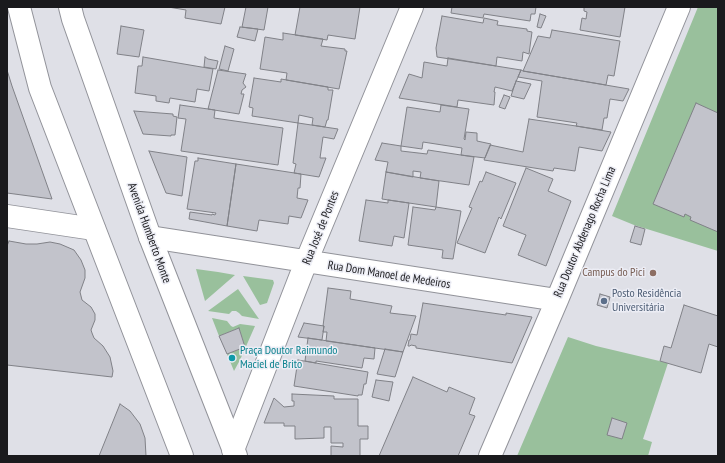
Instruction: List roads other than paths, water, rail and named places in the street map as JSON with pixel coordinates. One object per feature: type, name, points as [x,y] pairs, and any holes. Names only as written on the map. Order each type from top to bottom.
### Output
[{"type":"street","points":[[19,7],[40,88],[182,456]]},
{"type":"street","name":"Avenida Humberto Monte","points":[[70,7],[150,238],[234,453]]},
{"type":"street","name":"Rua José de Pontes","points":[[234,453],[306,262],[412,7]]},
{"type":"street","name":"Rua Doutor Abdenago Rocha Lima","points":[[490,456],[557,300],[679,7]]},
{"type":"street","points":[[7,216],[94,229]]},
{"type":"street","name":"Rua Dom Manoel de Medeiros","points":[[150,238],[557,300]]},
{"type":"place","name":"Campus do Pici","points":[[653,273]]},
{"type":"place","name":"Posto Residência Universitária","points":[[604,301]]},
{"type":"place","name":"Praça Doutor Raimundo Maciel de Brito","points":[[232,358]]}]
